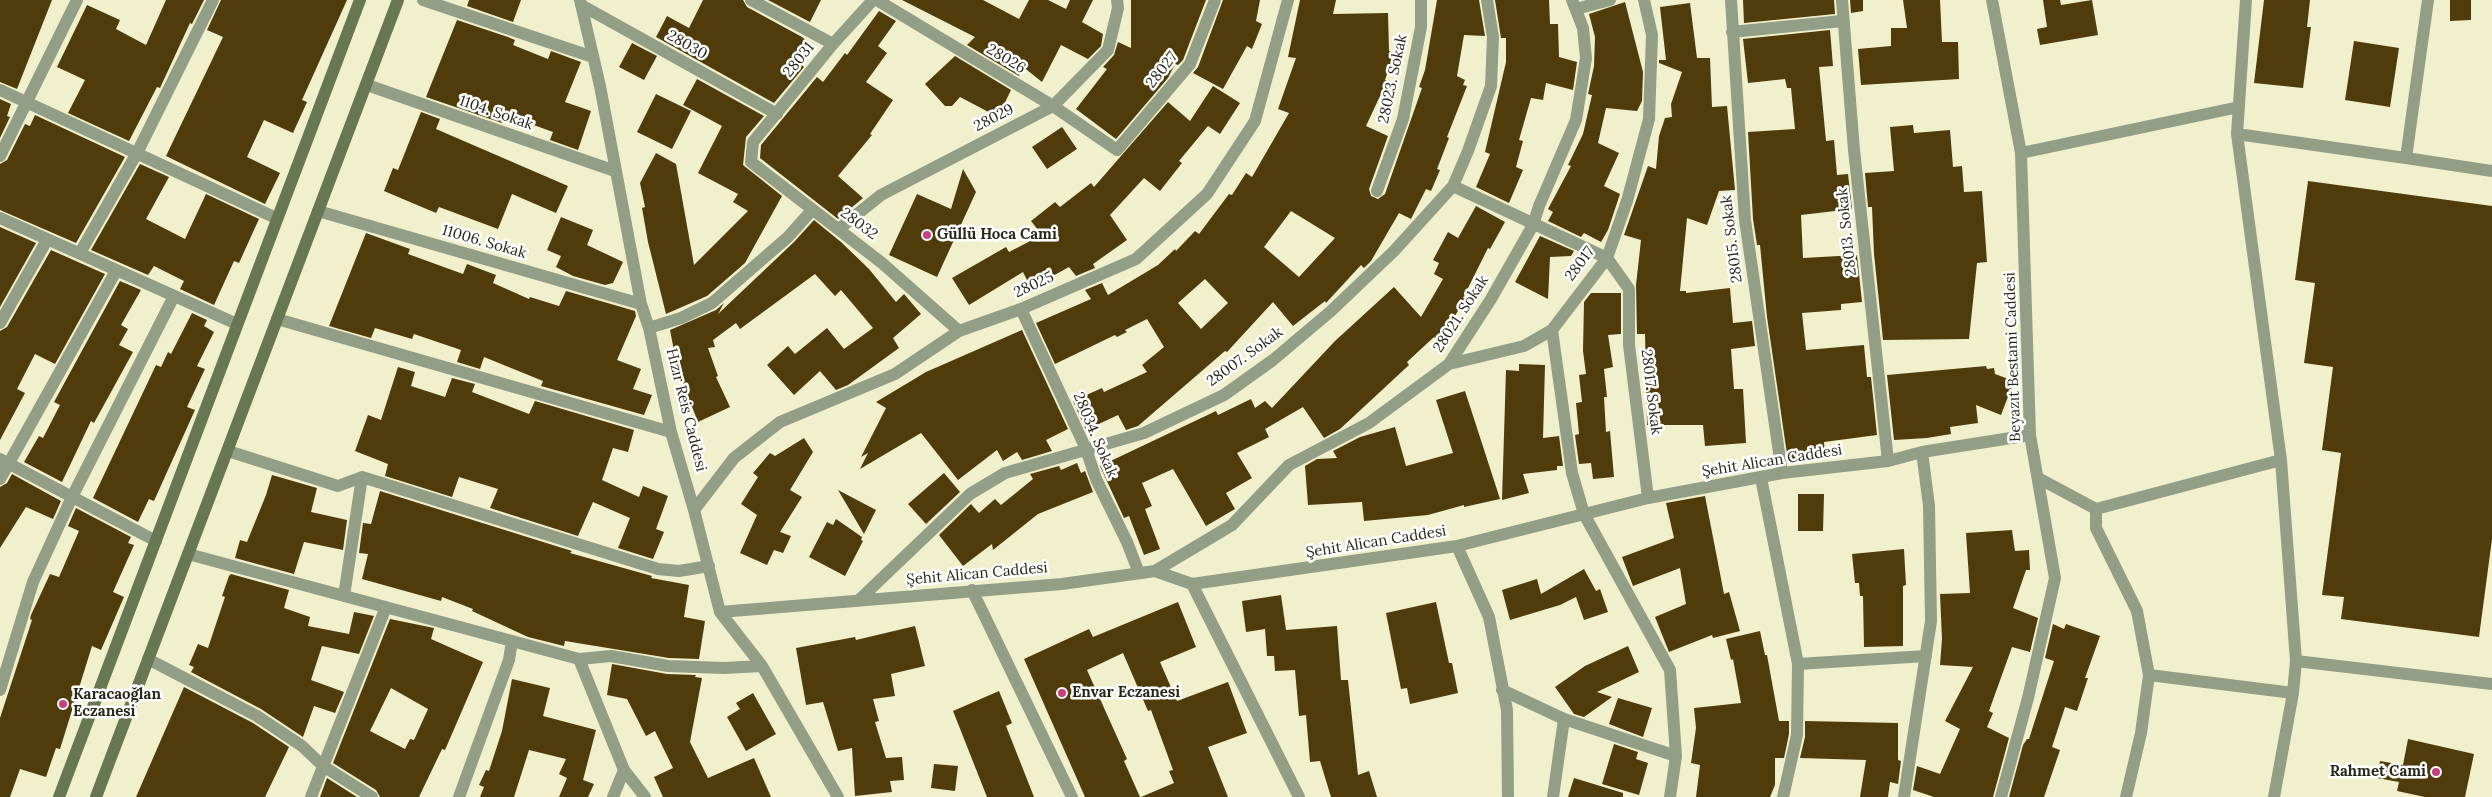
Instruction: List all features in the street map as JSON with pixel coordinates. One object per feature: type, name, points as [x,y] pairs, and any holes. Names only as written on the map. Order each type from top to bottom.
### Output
[{"type":"main road","points":[[58,797],[360,0]]},
{"type":"main road","points":[[96,797],[398,0]]},
{"type":"street","points":[[0,156],[76,0]]},
{"type":"street","points":[[80,253],[137,153],[213,0]]},
{"type":"street","points":[[423,0],[593,57]]},
{"type":"street","points":[[751,0],[833,44]]},
{"type":"street","name":"28031","points":[[753,142],[833,44],[875,0]]},
{"type":"street","name":"28026","points":[[875,0],[1053,106],[1117,150]]},
{"type":"street","name":"28029","points":[[840,228],[881,195],[1053,106],[1108,50],[1118,8],[1117,0]]},
{"type":"street","name":"28027","points":[[1117,150],[1190,64],[1215,0]]},
{"type":"street","name":"28025","points":[[694,510],[734,458],[780,422],[895,374],[959,331],[1021,309],[1136,258],[1207,194],[1256,121],[1288,0]]},
{"type":"street","name":"28023. Sokak","points":[[1377,191],[1403,119],[1421,27],[1421,0]]},
{"type":"street","name":"28007. Sokak","points":[[860,600],[970,494],[1005,473],[1144,433],[1224,395],[1273,360],[1331,311],[1394,250],[1453,186],[1468,152],[1490,86],[1494,37],[1487,0]]},
{"type":"street","points":[[1574,4],[1610,0]]},
{"type":"street","name":"28017","points":[[1552,330],[1607,258],[1627,201],[1649,119],[1652,35],[1644,0]]},
{"type":"street","name":"28015. Sokak","points":[[1731,0],[1745,220],[1782,473]]},
{"type":"street","name":"28013. Sokak","points":[[1842,0],[1842,21],[1888,461]]},
{"type":"street","name":"Beyazıt Bestami Caddesi","points":[[1992,0],[2021,153],[2030,435],[2055,578],[2028,698],[2002,797]]},
{"type":"street","points":[[2246,0],[2237,134],[2281,460],[2296,661],[2293,693],[2274,797]]},
{"type":"street","points":[[2406,158],[2428,0]]},
{"type":"street","name":"Hızır Reis Caddesi","points":[[581,2],[600,86],[641,304],[650,328],[672,432],[720,612],[762,666],[838,797]]},
{"type":"street","name":"28030","points":[[581,2],[777,114]]},
{"type":"street","name":"28021. Sokak","points":[[1156,571],[1232,525],[1289,465],[1369,423],[1449,364],[1492,299],[1533,225],[1539,206],[1576,120],[1586,58],[1582,28],[1574,4]]},
{"type":"street","points":[[1732,32],[1842,21]]},
{"type":"street","name":"1104. Sokak","points":[[367,84],[615,171]]},
{"type":"street","points":[[0,90],[276,218]]},
{"type":"street","points":[[2021,153],[2239,107]]},
{"type":"street","points":[[2237,134],[2492,171]]},
{"type":"street","name":"28032","points":[[753,142],[752,162],[882,262],[959,331]]},
{"type":"street","points":[[1453,186],[1607,258]]},
{"type":"street","points":[[650,328],[681,318],[712,303],[788,237],[812,210]]},
{"type":"street","name":"11006. Sokak","points":[[318,211],[641,304]]},
{"type":"street","points":[[0,218],[236,324]]},
{"type":"street","points":[[0,323],[47,240]]},
{"type":"street","name":"28017. Sokak","points":[[1607,258],[1629,289],[1629,345],[1648,498]]},
{"type":"street","points":[[0,480],[5,462],[116,271]]},
{"type":"street","points":[[0,690],[33,582],[72,497],[174,296]]},
{"type":"street","name":"28034. Sokak","points":[[1021,309],[1086,450],[1096,479],[1127,542],[1139,573]]},
{"type":"street","points":[[277,318],[672,432]]},
{"type":"street","points":[[1449,364],[1524,346],[1552,330],[1572,473],[1584,514],[1670,670],[1676,756],[1670,797]]},
{"type":"street","name":"Şehit Alican Caddesi","points":[[720,612],[1062,584],[1156,571],[1192,584],[1457,546],[1648,498],[1782,473],[1888,461],[1922,452],[2030,435]]},
{"type":"street","points":[[228,451],[338,486],[362,477],[658,569],[679,570],[709,566]]},
{"type":"street","points":[[1904,797],[1931,621],[1929,506],[1922,452]]},
{"type":"street","points":[[2038,478],[2096,509],[2281,460]]},
{"type":"street","points":[[5,462],[156,541]]},
{"type":"street","points":[[344,596],[362,477]]},
{"type":"street","points":[[1761,478],[1798,664],[1797,735],[1783,797]]},
{"type":"street","points":[[2096,509],[2096,528],[2136,611],[2150,676],[2141,733],[2126,797]]},
{"type":"street","points":[[1457,546],[1489,617],[1507,710],[1508,797]]},
{"type":"street","points":[[188,554],[579,658],[611,656],[668,666],[724,668],[762,666]]},
{"type":"street","points":[[1192,584],[1299,797]]},
{"type":"street","points":[[972,590],[1072,797]]},
{"type":"street","points":[[311,797],[386,607]]},
{"type":"street","points":[[459,797],[509,660],[512,640]]},
{"type":"street","points":[[1798,664],[1926,656]]},
{"type":"street","points":[[579,658],[624,770],[645,797]]},
{"type":"street","points":[[148,660],[257,716],[302,746],[323,766],[372,797]]},
{"type":"street","points":[[2296,661],[2492,684]]},
{"type":"street","points":[[2150,676],[2293,693]]},
{"type":"street","points":[[1502,690],[1564,719],[1676,756]]},
{"type":"street","points":[[1553,797],[1564,719]]},
{"type":"street","points":[[613,797],[624,770]]},
{"type":"building","points":[[0,0],[52,0],[17,89],[0,82]]},
{"type":"building","points":[[166,0],[204,0],[192,24],[190,23],[160,88],[157,87],[129,141],[68,113],[85,80],[57,67],[87,5],[120,20],[116,29],[146,45]]},
{"type":"building","points":[[221,0],[347,0],[302,100],[307,102],[293,133],[264,120],[247,157],[280,173],[265,204],[166,156],[223,37],[207,30]]},
{"type":"building","points":[[469,0],[521,0],[513,22],[467,6]]},
{"type":"building","points":[[703,0],[743,0],[747,7],[808,42],[797,61],[804,67],[774,103],[656,37],[667,16],[689,28]]},
{"type":"building","points":[[768,0],[821,0],[810,22]]},
{"type":"building","points":[[902,0],[983,0],[1019,19],[1029,0],[1048,0],[1066,9],[1070,0],[1093,0],[1082,22],[1103,34],[1101,46],[1088,59],[1061,45],[1042,82],[1017,62],[1022,70],[1019,76],[967,45],[975,37]]},
{"type":"building","points":[[1131,0],[1206,0],[1183,60],[1178,65],[1175,64],[1168,78],[1116,139],[1076,109],[1107,69],[1103,67],[1114,55],[1118,42],[1131,48]]},
{"type":"building","points":[[1223,0],[1260,0],[1256,21],[1262,24],[1252,49],[1247,46],[1223,89],[1193,73],[1198,67]]},
{"type":"building","points":[[1300,0],[1336,0],[1333,14],[1388,13],[1389,51],[1394,53],[1385,80],[1387,81],[1366,126],[1388,136],[1369,189],[1371,196],[1378,199],[1385,194],[1422,88],[1419,87],[1425,70],[1437,0],[1479,0],[1485,36],[1464,35],[1457,76],[1465,80],[1463,85],[1467,86],[1447,137],[1449,138],[1437,169],[1440,170],[1431,191],[1426,189],[1411,219],[1399,213],[1371,261],[1364,268],[1361,265],[1326,303],[1325,301],[1293,326],[1273,302],[1227,352],[1225,351],[1138,426],[1126,430],[1118,415],[1086,430],[1073,401],[1102,388],[1104,392],[1147,372],[1142,365],[1164,347],[1147,319],[1125,330],[1127,332],[1117,337],[1115,335],[1055,364],[1036,323],[1091,299],[1085,290],[1102,283],[1108,295],[1158,265],[1175,249],[1176,251],[1195,231],[1199,234],[1229,194],[1232,195],[1246,173],[1252,177],[1289,113],[1278,109],[1296,58],[1288,57]],"holes":[[[1291,211],[1335,238],[1299,277],[1264,247]],[[1205,279],[1228,303],[1201,329],[1178,303]]]},
{"type":"building","points":[[1495,0],[1549,0],[1550,24],[1558,24],[1559,57],[1577,62],[1573,90],[1546,83],[1543,100],[1531,98],[1519,140],[1523,141],[1516,167],[1523,170],[1509,203],[1476,187],[1490,154],[1485,152],[1506,62],[1506,38],[1501,38]]},
{"type":"building","points":[[1743,0],[1834,0],[1835,14],[1744,23]]},
{"type":"building","points":[[1850,0],[1863,0],[1863,11],[1851,13]]},
{"type":"building","points":[[1903,0],[1940,0],[1942,42],[1958,42],[1959,79],[1861,85],[1858,49],[1891,46],[1891,28],[1907,28]]},
{"type":"building","points":[[2043,0],[2060,0],[2061,5],[2092,0],[2098,35],[2040,45],[2037,29],[2047,27]]},
{"type":"building","points":[[2264,0],[2310,0],[2307,27],[2311,27],[2303,88],[2254,83]]},
{"type":"building","points":[[2450,0],[2471,0],[2471,20],[2450,21]]},
{"type":"building","points":[[1625,2],[1643,72],[1642,101],[1637,111],[1606,108],[1598,143],[1619,153],[1604,186],[1620,194],[1608,230],[1601,242],[1584,233],[1581,237],[1548,221],[1553,212],[1548,209],[1571,166],[1568,165],[1583,134],[1592,95],[1588,94],[1594,66],[1595,37],[1589,14]]},
{"type":"building","points":[[1690,3],[1697,58],[1710,58],[1712,107],[1727,106],[1735,190],[1719,191],[1707,225],[1687,218],[1680,291],[1686,291],[1686,293],[1730,288],[1733,323],[1752,321],[1755,346],[1731,349],[1734,389],[1743,389],[1746,443],[1705,446],[1703,425],[1647,425],[1645,334],[1637,334],[1636,285],[1641,240],[1624,235],[1648,166],[1656,169],[1659,136],[1665,118],[1672,117],[1671,104],[1682,72],[1659,63],[1659,60],[1666,60],[1660,7]]},
{"type":"building","points":[[879,11],[896,21],[878,46],[887,53],[866,82],[893,100],[870,134],[872,135],[838,176],[863,198],[838,219],[760,158],[761,145],[817,77],[823,82],[845,53],[847,55]]},
{"type":"building","points":[[457,20],[515,40],[513,45],[548,59],[551,51],[581,62],[565,102],[591,111],[578,150],[550,140],[553,132],[506,115],[502,123],[426,97]]},
{"type":"building","points":[[1830,30],[1833,66],[1819,67],[1826,141],[1834,140],[1837,175],[1848,174],[1852,209],[1801,215],[1803,258],[1857,255],[1862,302],[1841,304],[1841,310],[1802,313],[1806,350],[1864,345],[1867,377],[1871,377],[1877,435],[1824,442],[1825,456],[1788,461],[1767,317],[1760,245],[1757,245],[1753,219],[1748,132],[1795,129],[1791,88],[1787,88],[1785,79],[1748,83],[1743,39]]},
{"type":"building","points":[[2354,41],[2399,48],[2390,107],[2345,100]]},
{"type":"building","points":[[632,43],[657,56],[644,80],[619,67]]},
{"type":"building","points":[[955,56],[1011,90],[998,117],[960,97],[952,106],[945,106],[925,84]]},
{"type":"building","points":[[697,79],[764,116],[746,137],[743,165],[782,196],[745,263],[707,296],[666,314],[648,242],[642,208],[645,207],[640,183],[656,153],[676,164],[694,265],[748,211],[733,202],[738,194],[698,173],[722,126],[683,105]]},
{"type":"building","points":[[1213,86],[1240,103],[1220,134],[1208,126],[1179,161],[1182,163],[1160,191],[1144,178],[1110,215],[1127,240],[1093,264],[1095,268],[1076,276],[1069,267],[1031,288],[1023,272],[969,305],[952,278],[1006,247],[1009,252],[1042,235],[1031,221],[1055,202],[1060,207],[1091,183],[1094,187],[1168,102],[1190,121]]},
{"type":"building","points":[[656,94],[691,111],[672,149],[637,132]]},
{"type":"building","points":[[0,99],[11,104],[7,116],[10,117],[0,138]]},
{"type":"building","points":[[421,112],[440,119],[436,129],[568,186],[556,213],[512,194],[498,229],[439,207],[436,213],[384,191],[393,168],[398,170]]},
{"type":"building","points":[[35,115],[125,157],[76,243],[0,210],[0,164],[7,160],[25,124],[30,126]]},
{"type":"building","points":[[1913,125],[1914,133],[1950,130],[1953,167],[1962,166],[1964,192],[1982,191],[1987,262],[1977,263],[1969,339],[1883,340],[1874,254],[1872,207],[1868,207],[1865,173],[1894,171],[1890,127]]},
{"type":"building","points":[[1062,127],[1077,149],[1047,169],[1032,147]]},
{"type":"building","points":[[140,164],[169,177],[146,219],[185,239],[206,194],[259,219],[239,263],[234,261],[214,305],[180,289],[184,281],[154,266],[148,275],[91,250]]},
{"type":"building","name":"Güllü Hoca Cami","points":[[963,169],[976,192],[937,277],[889,255],[917,194],[951,209]]},
{"type":"building","points":[[2308,181],[2492,206],[2492,539],[2479,637],[2341,619],[2344,597],[2322,595],[2341,453],[2322,450],[2333,367],[2304,363],[2315,283],[2295,280]]},
{"type":"building","points":[[1476,206],[1505,222],[1490,249],[1488,248],[1463,298],[1465,299],[1440,341],[1434,337],[1407,362],[1409,365],[1340,429],[1324,438],[1303,407],[1265,429],[1269,437],[1237,453],[1252,478],[1226,493],[1235,509],[1206,526],[1173,469],[1142,483],[1152,506],[1145,509],[1160,549],[1144,555],[1129,516],[1124,518],[1100,466],[1216,411],[1218,415],[1251,399],[1255,408],[1265,401],[1272,408],[1335,341],[1394,287],[1421,317],[1443,279],[1434,274],[1439,263],[1433,260],[1448,232],[1458,238]]},
{"type":"building","points":[[561,217],[593,230],[587,245],[623,262],[613,283],[605,285],[573,276],[556,267],[561,256],[547,250]]},
{"type":"building","points":[[814,220],[841,242],[869,269],[896,302],[904,294],[921,314],[893,338],[899,348],[848,385],[836,390],[820,371],[794,395],[767,365],[788,346],[795,354],[827,328],[844,349],[873,328],[841,290],[835,296],[815,274],[740,329],[736,323],[713,340],[715,347],[708,348],[718,376],[716,377],[730,407],[698,422],[678,371],[670,330],[716,310],[724,303],[718,314],[794,242]]},
{"type":"building","points":[[0,227],[36,243],[0,307]]},
{"type":"building","points":[[366,233],[410,249],[408,254],[463,274],[467,264],[496,275],[493,283],[529,299],[530,297],[559,306],[566,291],[635,311],[636,316],[617,360],[641,369],[633,389],[652,395],[644,415],[541,386],[543,381],[484,357],[480,369],[457,362],[461,350],[414,334],[412,339],[375,328],[371,338],[329,326]]},
{"type":"building","points":[[1540,236],[1574,251],[1571,256],[1550,257],[1548,299],[1515,282]]},
{"type":"building","points":[[51,250],[105,274],[55,364],[35,354],[17,389],[25,393],[0,440],[0,331],[7,327]]},
{"type":"building","points":[[120,281],[141,290],[121,325],[128,329],[119,345],[133,352],[94,423],[91,421],[62,482],[24,462],[39,436],[43,438],[60,405],[54,402]]},
{"type":"building","points":[[1591,293],[1621,293],[1621,334],[1608,335],[1613,367],[1604,369],[1607,397],[1604,397],[1606,432],[1610,431],[1614,477],[1593,479],[1591,463],[1579,464],[1575,435],[1579,434],[1576,403],[1582,402],[1579,375],[1586,374],[1583,351],[1584,302]]},
{"type":"building","points":[[192,313],[207,320],[204,326],[214,332],[197,366],[205,369],[187,407],[195,410],[154,501],[149,499],[138,522],[93,498],[156,365],[161,367],[168,352],[171,354]]},
{"type":"building","points":[[1022,330],[1068,429],[1046,440],[1052,451],[1022,460],[1017,452],[1003,461],[997,450],[958,480],[921,433],[860,469],[868,453],[861,457],[886,408],[876,402],[926,372]]},
{"type":"building","points":[[1519,364],[1545,365],[1543,438],[1559,436],[1563,466],[1557,466],[1557,470],[1523,474],[1529,493],[1502,500],[1506,370],[1519,371]]},
{"type":"building","points":[[1986,366],[1987,369],[1994,368],[1995,374],[2014,381],[2001,415],[1976,405],[1978,423],[1950,427],[1951,434],[1894,440],[1887,375]]},
{"type":"building","points":[[398,367],[415,372],[411,386],[445,397],[452,378],[475,384],[472,392],[529,414],[535,401],[634,430],[628,452],[613,448],[602,480],[639,497],[643,486],[668,496],[656,529],[664,532],[653,559],[618,548],[630,518],[593,502],[578,536],[490,508],[498,489],[459,477],[452,497],[385,476],[388,464],[355,451],[368,415],[381,420]]},
{"type":"building","points":[[1465,391],[1500,499],[1464,507],[1464,505],[1428,515],[1364,521],[1362,502],[1308,505],[1305,466],[1317,459],[1337,458],[1333,451],[1360,437],[1395,427],[1406,466],[1453,453],[1436,400]]},
{"type":"building","points":[[804,438],[813,452],[790,490],[802,497],[780,532],[791,536],[783,553],[774,550],[767,565],[740,553],[757,515],[741,504],[758,477],[753,473],[770,453],[775,456]]},
{"type":"building","points":[[1077,463],[1081,473],[1085,471],[1093,492],[1038,514],[993,550],[992,544],[963,566],[939,535],[971,504],[979,513],[995,499],[1001,505],[1033,479],[1030,474],[1059,466],[1061,470]]},
{"type":"building","points":[[944,473],[960,492],[926,524],[908,504]]},
{"type":"building","points":[[12,474],[61,501],[53,519],[26,507],[0,548],[0,487],[7,483]]},
{"type":"building","points":[[272,475],[317,488],[311,512],[347,520],[343,550],[304,542],[294,574],[235,558],[240,540],[247,542]]},
{"type":"building","points":[[838,490],[876,510],[864,534]]},
{"type":"building","points":[[380,491],[572,551],[570,553],[652,576],[651,578],[689,585],[684,617],[705,621],[699,659],[669,658],[565,641],[564,646],[528,637],[472,611],[473,609],[442,597],[441,601],[362,579],[368,554],[359,553],[363,523],[371,524]]},
{"type":"building","points":[[1798,494],[1824,494],[1823,531],[1798,531]]},
{"type":"building","points":[[1705,496],[1724,594],[1729,592],[1740,631],[1713,638],[1712,635],[1669,652],[1655,617],[1686,604],[1680,568],[1633,586],[1622,557],[1674,538],[1666,503]]},
{"type":"building","points":[[76,508],[131,537],[128,543],[134,545],[113,592],[124,597],[101,650],[92,646],[60,749],[56,748],[46,777],[20,769],[10,797],[0,797],[0,718],[32,620],[30,619],[31,615],[50,574],[59,577],[79,531],[68,526]]},
{"type":"building","points":[[836,519],[862,537],[861,540],[863,541],[845,576],[809,557],[827,522],[833,525]]},
{"type":"building","points":[[2012,530],[2015,551],[2029,550],[2030,570],[2026,570],[2013,608],[2038,618],[2030,652],[2012,647],[1989,711],[1993,713],[1987,727],[2009,738],[1993,797],[1934,797],[1913,790],[1917,766],[1940,774],[1960,729],[1945,721],[1973,667],[1940,665],[1942,639],[1940,594],[1970,593],[1966,533]]},
{"type":"building","points":[[1904,549],[1906,585],[1903,586],[1903,646],[1864,647],[1863,596],[1860,596],[1859,583],[1855,583],[1852,554]]},
{"type":"building","points":[[1584,569],[1596,591],[1600,589],[1608,612],[1584,620],[1576,597],[1560,605],[1510,620],[1502,590],[1537,579],[1541,594]]},
{"type":"building","points":[[231,574],[289,590],[284,608],[310,617],[308,626],[349,634],[354,612],[374,616],[359,654],[322,646],[311,680],[344,692],[335,713],[314,706],[303,737],[261,709],[191,672],[194,667],[189,665],[198,644],[208,648],[225,597],[222,596]]},
{"type":"building","points":[[1281,595],[1286,630],[1337,626],[1341,680],[1348,680],[1358,775],[1369,771],[1377,797],[1331,797],[1320,761],[1310,762],[1306,715],[1299,716],[1295,670],[1275,671],[1274,656],[1267,656],[1265,629],[1246,632],[1242,601]]},
{"type":"building","points":[[1178,602],[1196,647],[1160,662],[1177,701],[1228,682],[1247,733],[1208,747],[1228,797],[1141,797],[1174,783],[1169,771],[1173,770],[1151,710],[1148,711],[1123,653],[1087,670],[1127,759],[1124,761],[1140,797],[1085,797],[1024,659],[1089,629],[1093,637]]},
{"type":"building","points":[[1436,602],[1449,663],[1452,663],[1458,693],[1410,704],[1407,688],[1401,689],[1386,613]]},
{"type":"building","points":[[390,619],[434,628],[431,639],[483,662],[445,750],[442,749],[419,797],[380,797],[376,790],[333,763]],"holes":[[[391,688],[428,709],[414,740],[410,739],[405,749],[370,731]]]},
{"type":"building","points":[[2053,624],[2064,629],[2066,624],[2100,636],[2085,678],[2088,678],[2077,711],[2065,707],[2052,747],[2060,750],[2044,797],[2009,797],[2023,745],[2029,739],[2054,661],[2045,658]]},
{"type":"building","points":[[915,626],[925,666],[891,674],[895,696],[873,699],[879,721],[875,722],[886,758],[902,757],[904,780],[890,781],[892,792],[855,796],[852,748],[838,751],[823,702],[806,705],[796,648],[855,637],[856,640]]},
{"type":"building","points":[[1760,631],[1765,655],[1767,655],[1779,721],[1789,721],[1789,734],[1784,758],[1775,758],[1775,785],[1770,797],[1696,797],[1700,765],[1691,763],[1696,728],[1694,708],[1741,703],[1733,659],[1731,660],[1726,639]]},
{"type":"building","points":[[1628,646],[1639,672],[1597,692],[1612,697],[1584,717],[1574,714],[1555,687],[1585,666]]},
{"type":"building","points":[[612,664],[667,674],[696,675],[695,677],[702,678],[690,742],[708,778],[754,758],[771,797],[663,797],[654,777],[673,768],[655,731],[646,736],[627,699],[607,695]]},
{"type":"building","points":[[512,679],[550,688],[543,716],[596,730],[583,780],[594,784],[588,797],[559,797],[567,778],[559,774],[566,759],[529,750],[514,797],[480,797],[484,787],[479,785],[486,770],[489,771],[502,731]]},
{"type":"building","points":[[184,687],[253,723],[289,747],[265,797],[136,797]]},
{"type":"building","points":[[999,691],[1012,723],[1006,726],[1034,797],[987,797],[953,711]]},
{"type":"building","points":[[753,693],[776,734],[746,751],[727,717],[740,709],[736,703]]},
{"type":"building","points":[[1618,698],[1652,708],[1643,737],[1609,724]]},
{"type":"building","points":[[1805,721],[1898,723],[1898,760],[1901,761],[1898,784],[1890,782],[1888,797],[1860,797],[1866,760],[1800,758],[1805,737]]},
{"type":"building","name":"Rahmet Cami","points":[[2408,739],[2474,754],[2465,797],[2425,797],[2397,791],[2399,782],[2377,778],[2380,761],[2403,765]]},
{"type":"building","points":[[1614,744],[1638,752],[1636,759],[1648,763],[1639,795],[1602,784]]},
{"type":"building","points":[[934,764],[958,766],[955,791],[931,788]]},
{"type":"building","points":[[327,778],[357,797],[320,797]]},
{"type":"building","points":[[1574,778],[1623,793],[1623,797],[1568,797]]},
{"type":"place","name":"Güllü Hoca Cami","points":[[927,235]]},
{"type":"place","name":"Envar Eczanesi","points":[[1062,693]]},
{"type":"place","name":"Karacaoğlan Eczanesi","points":[[63,704]]},
{"type":"place","name":"Rahmet Cami","points":[[2436,772]]}]
